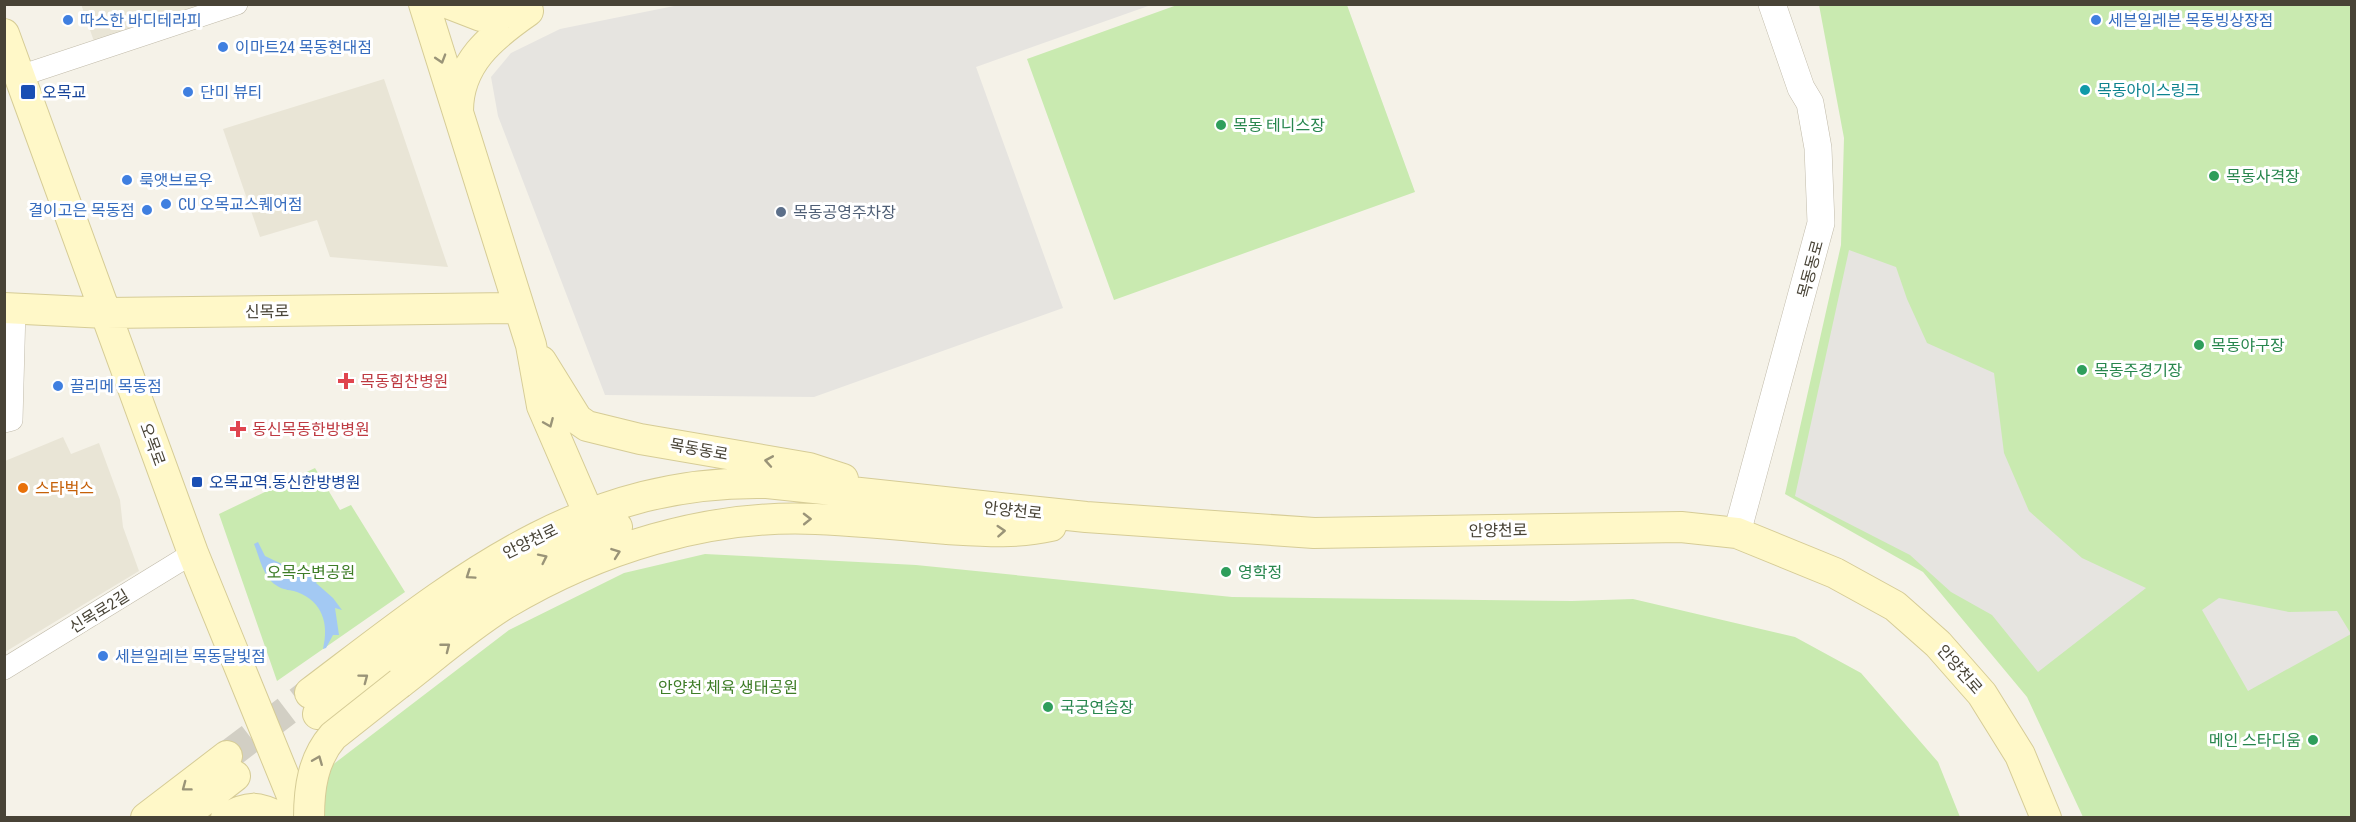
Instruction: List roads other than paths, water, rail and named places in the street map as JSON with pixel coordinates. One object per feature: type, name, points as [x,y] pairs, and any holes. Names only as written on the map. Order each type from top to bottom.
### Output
[{"type":"main road","name":"목동동로","points":[[424,4],[531,345],[542,405],[593,524]]},
{"type":"main road","name":"목동동로","points":[[450,4],[481,16],[506,15],[537,8]]},
{"type":"main road","name":"목동동로","points":[[458,114],[458,95],[462,81],[477,54],[504,28],[537,8]]},
{"type":"main road","name":"오목로","points":[[5,34],[192,553],[297,815]]},
{"type":"main road","name":"신목로","points":[[10,308],[106,313],[519,308]]},
{"type":"main road","name":"목동동로","points":[[531,345],[577,419],[587,426],[640,439],[809,468],[906,499]]},
{"type":"main road","name":"안양천로","points":[[314,704],[439,596],[487,563],[537,535],[593,524],[680,488],[725,482],[767,483],[824,491],[1086,517],[1314,533],[1681,527],[1737,533],[1835,573],[1895,606],[1938,644],[1982,694],[2020,755],[2046,818]]},
{"type":"main road","points":[[225,818],[245,808],[261,807],[297,815],[324,747],[333,736],[466,631],[546,581],[629,548],[693,530],[751,522],[813,519],[993,532],[1043,528],[1086,517]]},
{"type":"main road","points":[[146,818],[231,766],[181,818]]},
{"type":"street","points":[[20,76],[237,4]]},
{"type":"street","name":"목동동로","points":[[1737,533],[1821,223],[1818,148],[1810,103],[1801,88],[1772,4]]},
{"type":"street","name":"신목로","points":[[4,422],[12,420],[10,308]]},
{"type":"street","name":"신목로2길","points":[[4,669],[192,553]]},
{"type":"water","points":[[258,542],[265,556],[288,567],[280,571],[298,571],[319,579],[316,583],[333,598],[342,610],[335,608],[339,635],[333,635],[326,648],[323,649],[325,631],[318,608],[306,596],[281,588],[269,579],[254,544]]},
{"type":"tunnel","points":[[227,756],[310,693]]},
{"type":"place","name":"따스한 바디테라피","points":[[68,20]]},
{"type":"place","name":"세븐일레븐 목동빙상장점","points":[[2096,20]]},
{"type":"place","name":"이마트24 목동현대점","points":[[223,47]]},
{"type":"place","name":"목동아이스링크","points":[[2085,90]]},
{"type":"place","name":"오목교","points":[[28,92]]},
{"type":"place","name":"단미 뷰티","points":[[188,92]]},
{"type":"place","name":"목동 테니스장","points":[[1221,125]]},
{"type":"place","name":"목동사격장","points":[[2214,176]]},
{"type":"place","name":"룩앳브로우","points":[[127,180]]},
{"type":"place","name":"CU 오목교스퀘어점","points":[[166,204]]},
{"type":"place","name":"결이고은 목동점","points":[[147,210]]},
{"type":"place","name":"목동공영주차장","points":[[781,212]]},
{"type":"place","name":"목동야구장","points":[[2199,345]]},
{"type":"place","name":"목동주경기장","points":[[2082,370]]},
{"type":"place","name":"목동힘찬병원","points":[[346,381]]},
{"type":"place","name":"끌리메 목동점","points":[[58,386]]},
{"type":"place","name":"동신목동한방병원","points":[[238,429]]},
{"type":"place","name":"오목교역.동신한방병원","points":[[197,482]]},
{"type":"place","name":"스타벅스","points":[[23,488]]},
{"type":"place","name":"영학정","points":[[1226,572]]},
{"type":"place","name":"세븐일레븐 목동달빛점","points":[[103,656]]},
{"type":"place","name":"국궁연습장","points":[[1048,707]]},
{"type":"place","name":"메인 스타디움","points":[[2313,740]]},
{"type":"park label","name":"오목수변공원","points":[[311,572]]},
{"type":"park label","name":"안양천 체육 생태공원","points":[[728,687]]}]
